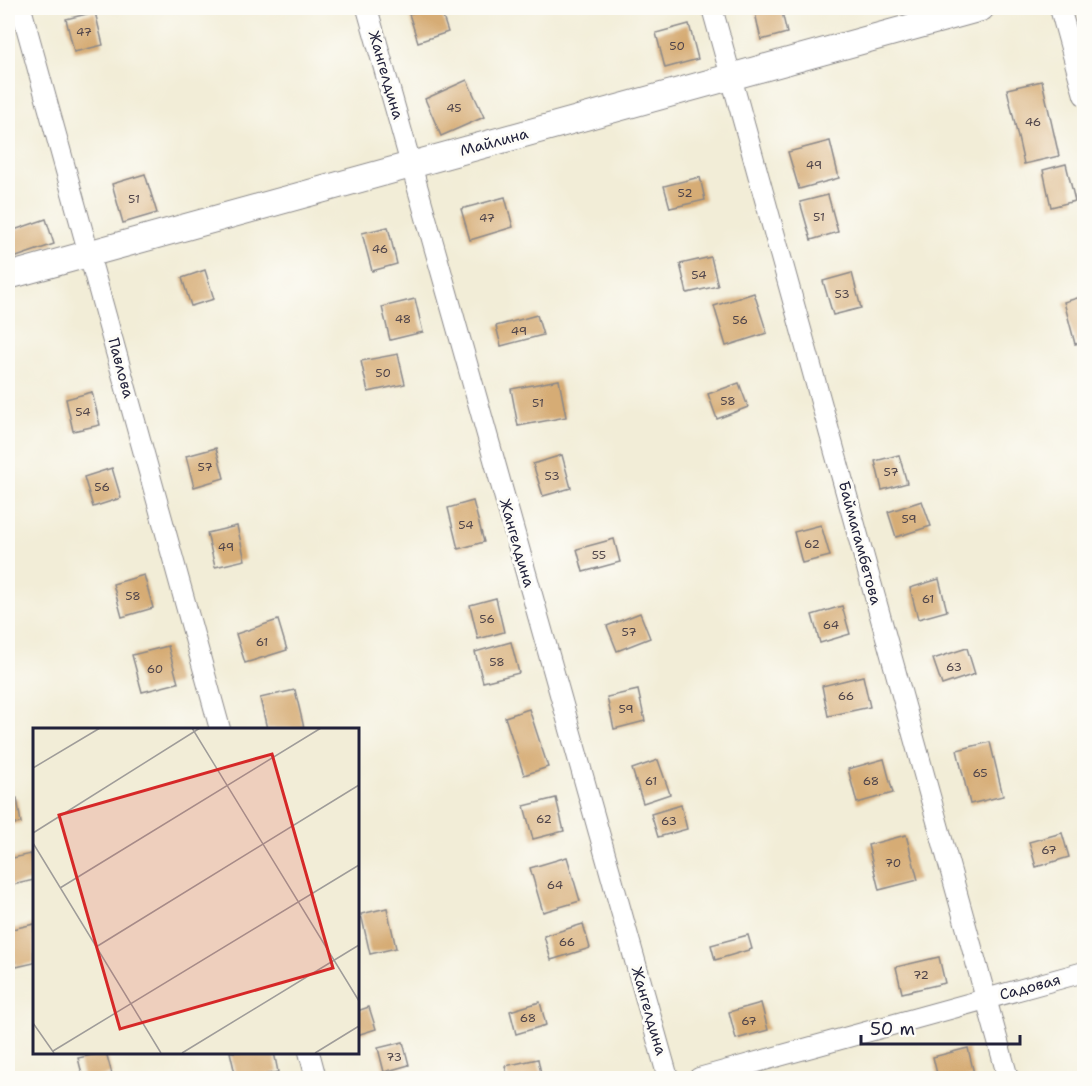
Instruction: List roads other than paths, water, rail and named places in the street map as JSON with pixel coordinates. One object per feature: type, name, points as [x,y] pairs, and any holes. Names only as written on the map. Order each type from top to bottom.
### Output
[{"type":"street","name":"Павлова","points":[[21,8],[220,728]]},
{"type":"street","name":"Жангелдина","points":[[367,8],[668,1078]]},
{"type":"street","name":"Баймагамбетова","points":[[712,8],[1008,1078]]},
{"type":"street","name":"Майлина","points":[[8,276],[981,8]]},
{"type":"street","points":[[1060,8],[1084,95]]},
{"type":"street","name":"Садовая","points":[[699,1078],[1084,972]]},
{"type":"street","points":[[309,1053],[316,1078]]}]
